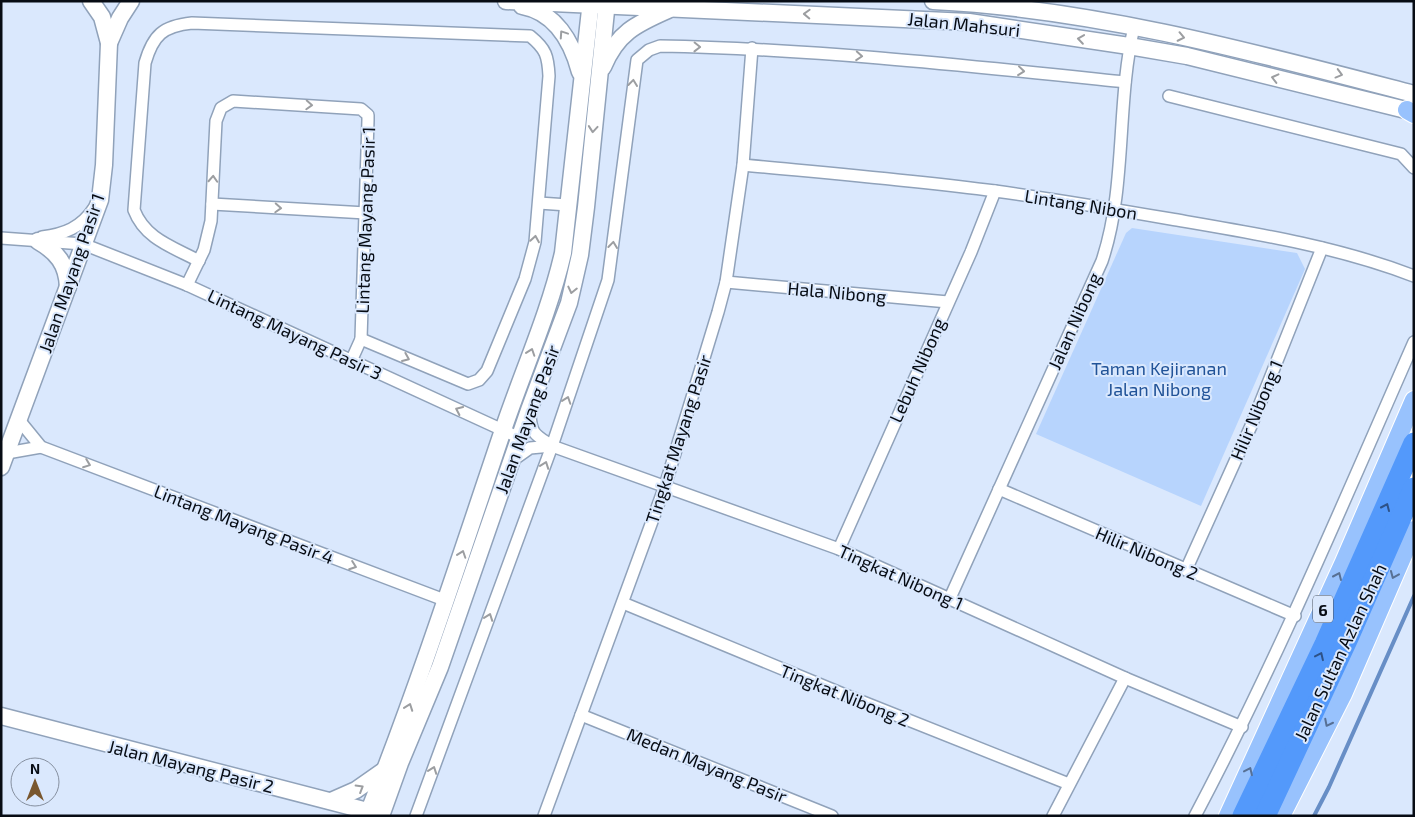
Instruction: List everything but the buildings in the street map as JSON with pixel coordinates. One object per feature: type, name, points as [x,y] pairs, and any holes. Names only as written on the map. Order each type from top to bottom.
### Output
[{"type":"highway","name":"Jalan Sultan Azlan Shah","points":[[1265,816],[1308,702],[1414,443]]},
{"type":"highway","name":"Jalan Sultan Azlan Shah","points":[[1242,816],[1308,702],[1414,488]]},
{"type":"main road","name":"Jalan Sultan Azlan Shah","points":[[1228,816],[1344,562],[1414,400]]},
{"type":"main road","name":"Jalan Sultan Azlan Shah","points":[[1281,816],[1343,694],[1414,530]]},
{"type":"street","name":"Jalan Mayang Pasir 1","points":[[4,460],[100,200],[104,165],[109,42],[102,17],[91,1]]},
{"type":"street","name":"Jalan Mayang Pasir 1","points":[[109,42],[120,18],[131,1]]},
{"type":"street","points":[[499,1],[528,7],[552,20],[562,31],[590,80],[608,54],[635,24],[672,8]]},
{"type":"street","name":"Jalan Mahsuri","points":[[506,1],[598,3],[969,22],[1187,56],[1412,112]]},
{"type":"street","name":"Jalan Mahsuri","points":[[933,1],[1042,13],[1134,27],[1259,53],[1414,94]]},
{"type":"street","name":"Jalan Mayang Pasir","points":[[375,814],[400,762],[440,667],[529,410],[569,303],[580,254],[590,80],[598,3]]},
{"type":"street","points":[[199,261],[149,235],[138,222],[134,210],[145,63],[151,42],[174,25],[192,23],[530,36],[543,47],[549,61],[535,242],[525,280],[487,371],[479,380],[468,384],[361,338]]},
{"type":"street","name":"Jalan Nibong","points":[[950,598],[1102,261],[1116,209],[1125,82],[1134,27]]},
{"type":"street","name":"Jalan Mayang Pasir","points":[[416,816],[552,446],[608,280],[637,60],[649,50],[660,46],[752,48]]},
{"type":"street","points":[[752,48],[930,62],[1125,82]]},
{"type":"street","name":"Tingkat Mayang Pasir","points":[[544,816],[665,486],[726,282],[743,164],[752,48]]},
{"type":"street","name":"Jalan Mayang Pasir","points":[[375,814],[386,769],[447,601],[503,431],[557,280],[563,253],[568,205],[590,80]]},
{"type":"street","points":[[1169,96],[1401,154],[1414,168]]},
{"type":"street","name":"Lintang Mayang Pasir 1","points":[[187,286],[206,242],[212,204],[216,121],[221,108],[233,101],[361,109],[368,115],[366,213],[361,338],[352,359]]},
{"type":"street","name":"Lintang Nibon","points":[[743,164],[995,191],[1116,209],[1246,231],[1322,248],[1388,266],[1414,276]]},
{"type":"street","name":"Lebuh Nibong","points":[[839,549],[995,191]]},
{"type":"street","points":[[1,238],[33,240],[69,231],[90,214],[100,200]]},
{"type":"street","points":[[539,203],[568,205]]},
{"type":"street","points":[[212,204],[366,213]]},
{"type":"street","points":[[33,240],[54,251],[60,258],[66,269],[68,286]]},
{"type":"street","name":"Lintang Mayang Pasir 3","points":[[33,240],[83,244],[187,286],[352,359],[520,438]]},
{"type":"street","name":"Hilir Nibong 1","points":[[1186,570],[1251,426],[1322,248]]},
{"type":"street","name":"Hala Nibong","points":[[726,282],[948,302]]},
{"type":"street","points":[[1195,816],[1242,727],[1295,616],[1414,342]]},
{"type":"street","points":[[529,410],[530,428],[533,434],[552,446]]},
{"type":"street","name":"Lintang Mayang Pasir 4","points":[[19,420],[41,446],[447,601]]},
{"type":"street","points":[[4,460],[41,446]]},
{"type":"street","points":[[513,460],[530,448],[552,446]]},
{"type":"street","name":"Tingkat Nibong 1","points":[[552,446],[839,549],[1125,678],[1242,727]]},
{"type":"street","name":"Hilir Nibong 2","points":[[999,489],[1295,616]]},
{"type":"street","name":"Tingkat Nibong 2","points":[[623,603],[843,694],[1069,784]]},
{"type":"street","points":[[1053,816],[1125,678]]},
{"type":"street","name":"Jalan Mayang Pasir 2","points":[[1,716],[375,814]]},
{"type":"street","name":"Medan Mayang Pasir","points":[[581,716],[832,816]]},
{"type":"street","points":[[339,816],[330,801],[356,790],[386,769]]},
{"type":"green space","name":"Taman Kejiranan Jalan Nibong","points":[[1132,228],[1297,253],[1305,269],[1201,506],[1036,434],[1126,233]]},
{"type":"waterway","points":[[1314,816],[1329,787],[1414,596]]}]
